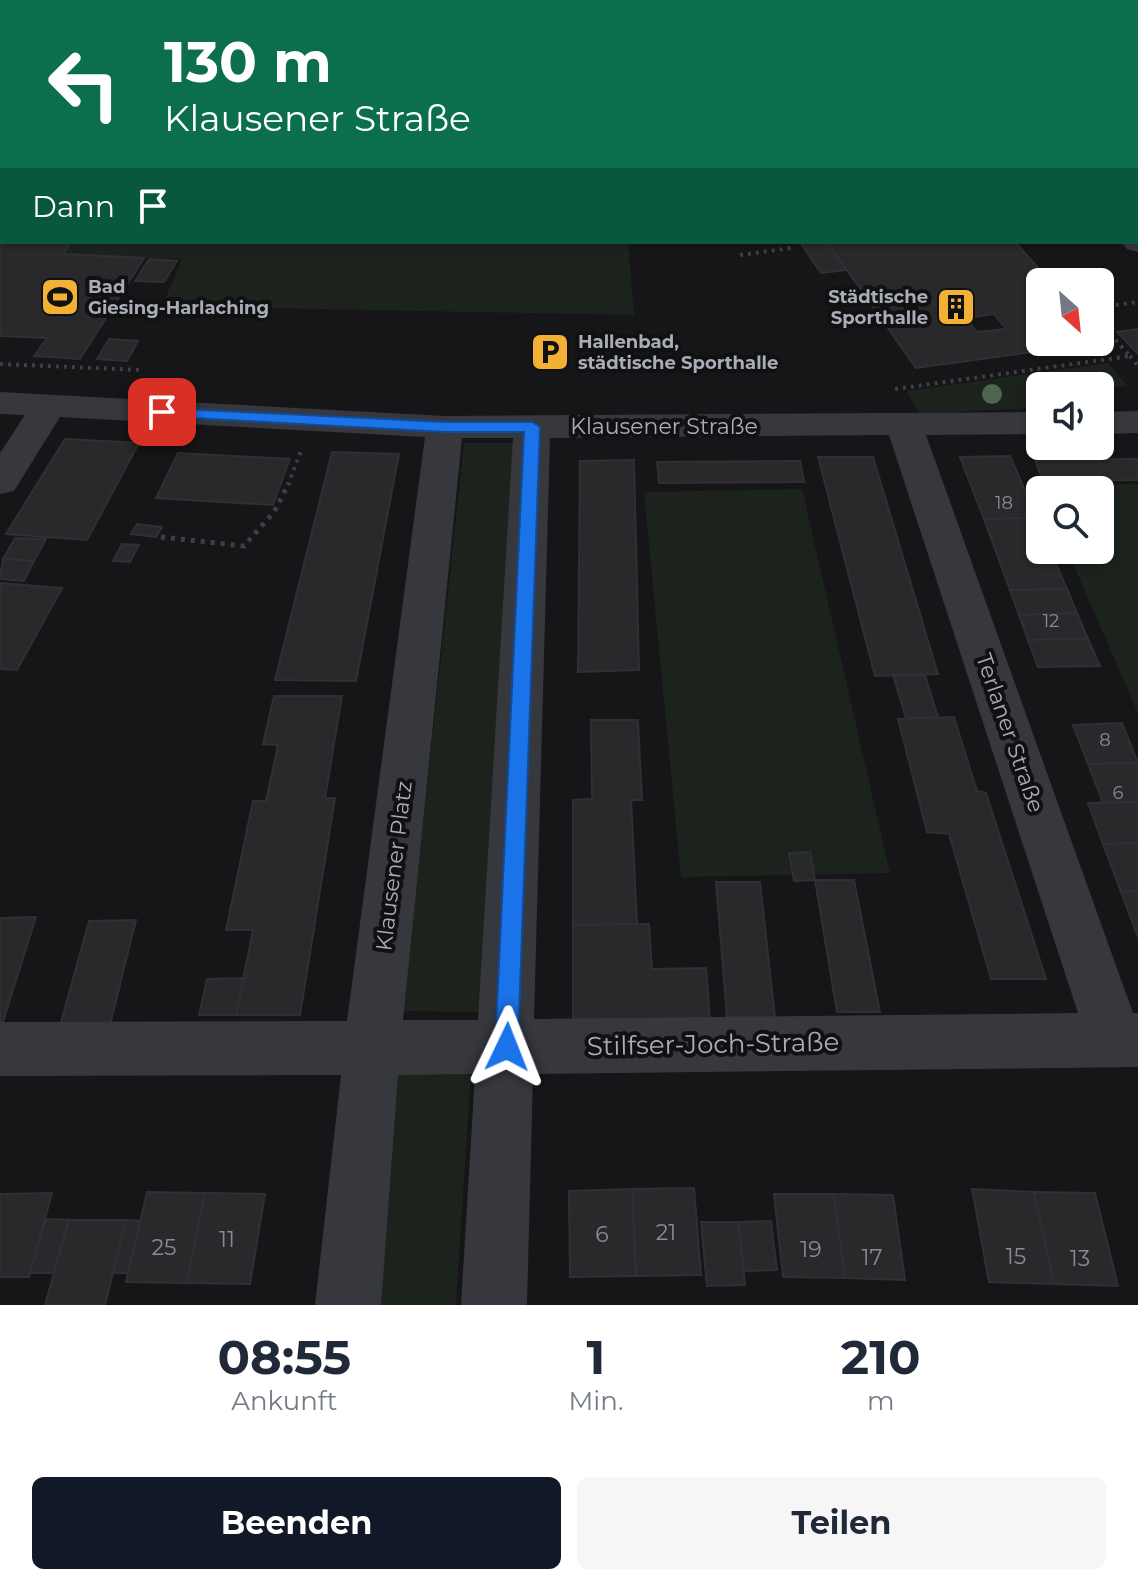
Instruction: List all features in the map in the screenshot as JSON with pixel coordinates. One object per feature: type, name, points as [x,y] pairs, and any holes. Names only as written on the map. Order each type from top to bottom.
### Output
[{"type":"street","name":"Klausener Straße","points":[[0,403],[445,427],[532,427],[900,407],[1026,421]]},
{"type":"street","points":[[0,482],[49,406]]},
{"type":"street","name":"Terlaner Straße","points":[[900,407],[1127,1041]]},
{"type":"street","points":[[1114,423],[1138,422]]},
{"type":"street","name":"Klausener Platz","points":[[348,1305],[372,1048],[445,427]]},
{"type":"street","points":[[494,1305],[532,427]]},
{"type":"street","name":"Stilfser-Joch-Straße","points":[[0,1049],[1127,1041]]},
{"type":"path","points":[[740,255],[791,248]]},
{"type":"path","points":[[1114,305],[1138,302]]},
{"type":"path","points":[[1114,338],[1138,366]]},
{"type":"path","points":[[900,407],[1130,356]]},
{"type":"path","points":[[0,364],[142,370]]},
{"type":"path","points":[[161,537],[244,546],[263,529],[285,497],[312,421]]},
{"type":"shaded area","points":[[70,244],[628,244],[634,315],[162,306],[182,259],[63,254]]},
{"type":"shaded area","points":[[1108,363],[1128,386],[1114,388],[1114,372],[1043,372]]},
{"type":"shaded area","points":[[1026,374],[1026,409],[919,413],[906,391]]},
{"type":"shaded area","points":[[464,443],[515,443],[479,1012],[403,1011]]},
{"type":"shaded area","points":[[1114,484],[1138,484],[1138,713],[1073,564],[1114,564]]},
{"type":"shaded area","points":[[802,489],[890,873],[681,877],[644,492]]},
{"type":"shaded area","points":[[386,1070],[471,1071],[456,1305],[360,1305]]},
{"type":"building","name":"Bad Giesing-Harlaching","points":[[0,244],[70,244],[63,254],[144,258],[80,359],[34,356],[47,338],[0,336]]},
{"type":"building","points":[[801,244],[828,244],[847,270],[821,273]]},
{"type":"building","name":"Städtische Sporthalle","points":[[828,244],[1017,244],[1038,268],[1026,268],[1026,353],[916,368]],"holes":[[[994,314],[1006,329],[977,332],[966,318]]]},
{"type":"building","points":[[149,259],[177,261],[164,282],[135,281]]},
{"type":"building","points":[[1138,329],[1138,354],[1117,332]]},
{"type":"building","points":[[109,339],[138,341],[127,361],[97,359]]},
{"type":"building","points":[[65,439],[139,443],[87,540],[6,534]]},
{"type":"building","points":[[332,452],[399,454],[356,681],[275,680]]},
{"type":"building","points":[[178,453],[290,459],[273,505],[156,498]]},
{"type":"building","points":[[1010,456],[1026,493],[1026,518],[984,519],[960,457]]},
{"type":"building","points":[[818,457],[873,457],[938,674],[875,676]]},
{"type":"building","points":[[1138,459],[1138,480],[1114,480],[1114,476],[1041,476],[1035,460],[1114,460]]},
{"type":"building","points":[[634,460],[639,670],[578,672],[580,461]]},
{"type":"building","points":[[800,461],[804,482],[659,483],[657,462]]},
{"type":"building","points":[[1026,518],[1026,564],[1056,564],[1067,589],[1010,590],[984,519]]},
{"type":"building","points":[[137,524],[162,527],[156,537],[131,534]]},
{"type":"building","points":[[15,538],[46,539],[34,561],[3,559]]},
{"type":"building","points":[[122,544],[139,545],[130,562],[113,561]]},
{"type":"building","points":[[3,559],[34,561],[24,581],[0,579]]},
{"type":"building","points":[[0,583],[62,588],[17,670],[0,669]]},
{"type":"building","points":[[1067,589],[1077,613],[1019,615],[1010,590]]},
{"type":"building","points":[[1077,613],[1088,639],[1028,640],[1019,615]]},
{"type":"building","points":[[1088,639],[1100,666],[1038,667],[1028,640]]},
{"type":"building","points":[[893,675],[925,675],[938,717],[906,718]]},
{"type":"building","points":[[274,696],[342,696],[325,798],[335,798],[300,1015],[236,1015],[253,930],[226,930],[253,801],[266,801],[278,745],[263,744]]},
{"type":"building","points":[[954,717],[977,791],[986,793],[1046,979],[991,979],[949,834],[927,832],[898,719]]},
{"type":"building","points":[[591,720],[638,720],[642,800],[631,800],[637,924],[573,925],[573,800],[592,799]]},
{"type":"building","points":[[1122,723],[1138,763],[1088,764],[1073,725]]},
{"type":"building","points":[[1138,763],[1138,802],[1103,803],[1088,764]]},
{"type":"building","points":[[1138,802],[1138,843],[1103,844],[1088,803]]},
{"type":"building","points":[[1138,843],[1138,891],[1121,892],[1103,844]]},
{"type":"building","points":[[810,852],[815,880],[794,881],[789,853]]},
{"type":"building","points":[[815,880],[854,880],[880,1012],[837,1012]]},
{"type":"building","points":[[716,882],[760,882],[775,1018],[727,1017]]},
{"type":"building","points":[[1138,891],[1138,937],[1121,892]]},
{"type":"building","points":[[36,917],[3,1022],[0,1022],[0,918]]},
{"type":"building","points":[[136,920],[110,1025],[60,1026],[89,921]]},
{"type":"building","points":[[649,924],[652,969],[706,968],[710,1020],[573,1021],[573,925]]},
{"type":"building","points":[[244,978],[236,1015],[199,1015],[207,979]]},
{"type":"building","points":[[694,1188],[701,1275],[636,1276],[632,1189]]},
{"type":"building","points":[[632,1189],[636,1276],[570,1277],[569,1191]]},
{"type":"building","points":[[972,1189],[1034,1192],[1054,1284],[989,1282]]},
{"type":"building","points":[[147,1192],[205,1193],[187,1283],[126,1282]]},
{"type":"building","points":[[1034,1192],[1095,1193],[1118,1286],[1054,1284]]},
{"type":"building","points":[[52,1193],[29,1277],[0,1277],[0,1194]]},
{"type":"building","points":[[205,1193],[265,1194],[250,1284],[187,1283]]},
{"type":"building","points":[[774,1194],[834,1194],[845,1278],[783,1277]]},
{"type":"building","points":[[834,1194],[893,1195],[905,1280],[845,1278]]},
{"type":"building","points":[[46,1219],[69,1220],[53,1273],[30,1273]]},
{"type":"building","points":[[69,1220],[126,1220],[105,1305],[45,1305]]},
{"type":"building","points":[[126,1220],[140,1221],[128,1273],[113,1273]]},
{"type":"building","points":[[771,1221],[777,1270],[744,1271],[738,1222]]},
{"type":"building","points":[[701,1222],[738,1222],[745,1285],[707,1286]]},
{"type":"place","name":"Bad Giesing-Harlaching","points":[[60,297]]},
{"type":"place","name":"Städtische Sporthalle","points":[[956,307]]},
{"type":"place","name":"Hallenbad, städtische Sporthalle","points":[[550,352]]},
{"type":"route","points":[[162,412],[445,427],[532,427],[507,1047]]}]
